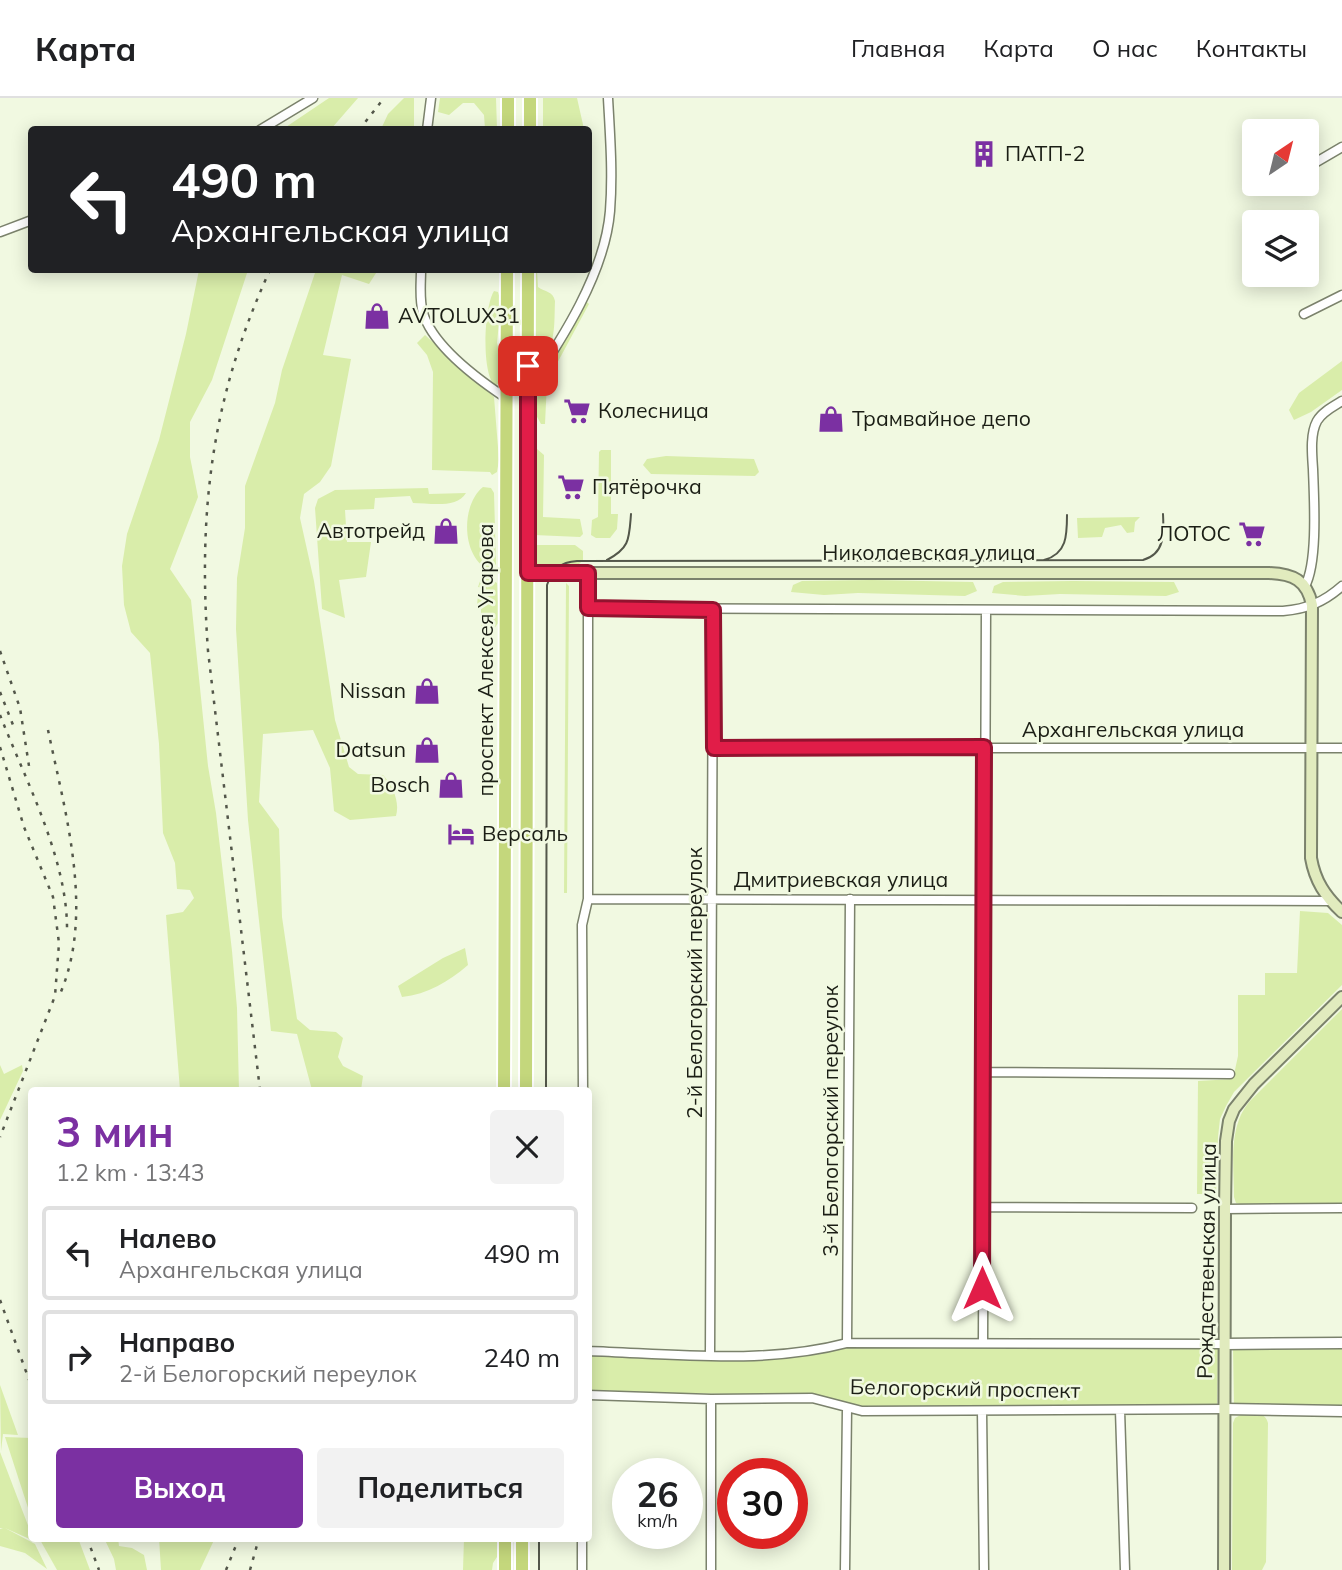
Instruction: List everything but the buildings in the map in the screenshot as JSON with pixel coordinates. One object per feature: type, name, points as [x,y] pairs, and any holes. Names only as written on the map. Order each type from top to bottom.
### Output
[{"type":"main road","points":[[508,98],[508,126]]},
{"type":"main road","points":[[530,98],[530,126]]},
{"type":"main road","name":"проспект Алексея Угарова","points":[[504,1087],[506,273]]},
{"type":"main road","name":"проспект Алексея Угарова","points":[[526,1087],[528,273]]},
{"type":"main road","points":[[505,574],[528,573]]},
{"type":"main road","name":"Николаевская улица","points":[[528,573],[1269,573],[1292,577],[1305,586]]},
{"type":"main road","points":[[1305,586],[1310,593],[1312,605],[1311,858],[1317,881],[1330,901],[1342,912]]},
{"type":"main road","name":"Рождественская улица","points":[[1224,1570],[1225,1209],[1229,1121],[1234,1109],[1254,1084],[1342,997]]},
{"type":"main road","points":[[505,1542],[505,1570]]},
{"type":"main road","points":[[522,1542],[522,1570]]},
{"type":"street","points":[[267,126],[313,98]]},
{"type":"street","points":[[428,126],[431,98]]},
{"type":"street","points":[[528,390],[547,362],[588,288],[603,252],[610,213],[608,98]]},
{"type":"street","points":[[1320,160],[1342,147]]},
{"type":"street","points":[[0,232],[28,222]]},
{"type":"street","points":[[421,273],[421,299],[429,328],[446,348],[483,382],[506,398]]},
{"type":"street","points":[[1304,314],[1342,295]]},
{"type":"street","points":[[1305,586],[1310,578],[1312,557],[1312,450],[1316,423],[1321,416],[1342,401]]},
{"type":"street","points":[[583,1087],[582,925],[588,899],[588,573]]},
{"type":"street","points":[[588,608],[1283,611],[1300,610],[1324,601],[1342,586]]},
{"type":"street","name":"2-й Белогорский переулок","points":[[710,1355],[713,610]]},
{"type":"street","points":[[982,1342],[986,610]]},
{"type":"street","name":"Архангельская улица","points":[[714,748],[1342,748]]},
{"type":"street","name":"Дмитриевская улица","points":[[588,899],[1330,901]]},
{"type":"street","name":"3-й Белогорский переулок","points":[[846,1343],[850,899]]},
{"type":"street","points":[[984,1072],[1230,1074]]},
{"type":"street","points":[[982,1207],[1192,1208]]},
{"type":"street","points":[[1225,1209],[1342,1208]]},
{"type":"street","points":[[592,1351],[778,1356],[813,1352],[846,1343],[1342,1343]]},
{"type":"street","name":"Белогорский проспект","points":[[592,1395],[711,1399],[812,1398],[862,1411],[1342,1411]]},
{"type":"street","points":[[711,1399],[711,1570]]},
{"type":"street","points":[[845,1570],[846,1409]]},
{"type":"street","points":[[1120,1410],[1125,1570]]},
{"type":"street","points":[[982,1411],[984,1570]]},
{"type":"street","points":[[582,1542],[582,1570]]},
{"type":"green space","points":[[329,98],[358,98],[334,126],[287,126]]},
{"type":"green space","points":[[404,98],[414,98],[414,126],[382,126],[388,114]]},
{"type":"green space","points":[[440,98],[496,98],[497,126],[485,126],[484,115],[474,103],[463,103],[449,115],[438,112]]},
{"type":"green space","points":[[543,98],[577,98],[583,126],[543,126]]},
{"type":"green space","points":[[198,273],[247,273],[212,380],[190,422],[190,457],[198,497],[170,569],[191,600],[208,766],[232,951],[239,1087],[180,1087],[166,915],[183,912],[194,898],[190,890],[177,889],[175,863],[163,833],[159,744],[150,653],[131,632],[124,605],[122,566],[127,534],[159,440]]},
{"type":"green space","points":[[315,273],[376,273],[369,284],[342,275],[323,355],[351,359],[331,466],[320,482],[304,494],[300,518],[314,581],[335,720],[349,767],[358,774],[383,775],[395,794],[396,816],[350,820],[334,811],[330,768],[313,730],[263,734],[259,802],[279,829],[282,917],[297,1019],[310,1030],[336,1032],[343,1038],[338,1057],[343,1066],[363,1076],[361,1087],[311,1087],[297,1034],[271,1031],[248,820],[236,629],[237,578],[245,528],[245,486],[275,403],[282,370]]},
{"type":"green space","points":[[533,273],[537,273],[538,287],[551,293],[555,301],[553,334],[549,348],[541,364],[533,366]]},
{"type":"green space","points":[[494,291],[498,292],[501,302],[497,343],[501,375],[500,382],[495,386],[488,368],[485,340],[488,311]]},
{"type":"green space","points":[[586,301],[589,304],[547,382],[545,424],[541,424],[536,415],[538,387]]},
{"type":"green space","points":[[425,335],[494,397],[499,460],[497,472],[492,475],[490,472],[432,470],[433,372],[427,355],[417,343]]},
{"type":"green space","points":[[1342,361],[1342,390],[1311,412],[1294,420],[1289,410],[1299,393]]},
{"type":"green space","points":[[537,449],[544,455],[543,517],[580,519],[583,534],[580,537],[534,535],[533,454]]},
{"type":"green space","points":[[601,450],[611,450],[611,514],[618,514],[617,529],[610,538],[596,538],[591,535],[592,520],[598,517]]},
{"type":"green space","points":[[666,456],[754,459],[759,472],[755,476],[651,474],[643,465],[647,459]]},
{"type":"green space","points":[[483,487],[491,488],[494,493],[496,564],[492,571],[474,556],[467,532],[470,506]]},
{"type":"green space","points":[[428,488],[429,494],[466,493],[456,501],[434,504],[413,503],[410,496],[375,498],[374,509],[345,510],[347,542],[371,542],[366,577],[339,580],[345,618],[322,609],[315,508],[318,499],[335,490]]},
{"type":"green space","points":[[1140,517],[1135,522],[1134,532],[1127,533],[1121,525],[1105,528],[1102,537],[1078,538],[1077,518]]},
{"type":"green space","points":[[575,545],[583,551],[583,560],[578,565],[538,565],[534,561],[534,547]]},
{"type":"green space","points":[[481,578],[497,583],[499,622],[493,630],[481,629],[481,607],[477,605],[478,595],[483,594],[483,588],[478,587]]},
{"type":"green space","points":[[802,581],[973,582],[977,591],[965,596],[858,593],[824,595],[791,592],[793,585]]},
{"type":"green space","points":[[1003,582],[1174,582],[1179,592],[1166,596],[1025,596],[992,593],[994,586]]},
{"type":"green space","points":[[566,583],[569,586],[567,893],[564,893]]},
{"type":"green space","points":[[1300,911],[1328,913],[1342,925],[1342,985],[1234,1092],[1220,1119],[1216,1194],[1197,1194],[1198,1081],[1233,1079],[1238,1056],[1238,995],[1265,995],[1265,973],[1297,973]]},
{"type":"green space","points":[[465,948],[468,965],[429,990],[402,997],[398,986],[443,958]]},
{"type":"green space","points":[[1342,1009],[1342,1204],[1236,1203],[1234,1147],[1242,1112]]},
{"type":"green space","points":[[0,1065],[4,1074],[22,1065],[23,1071],[0,1120]]},
{"type":"green space","points":[[849,1345],[1218,1347],[1217,1407],[858,1409],[801,1395],[592,1390],[592,1356],[597,1354],[785,1358]]},
{"type":"green space","points":[[1233,1348],[1342,1348],[1342,1407],[1234,1406]]},
{"type":"green space","points":[[0,1385],[18,1435],[3,1434],[1,1451]]},
{"type":"green space","points":[[1244,1413],[1262,1415],[1268,1423],[1266,1562],[1262,1570],[1232,1570],[1233,1423],[1235,1418]]},
{"type":"green space","points":[[5,1437],[28,1438],[28,1508]]},
{"type":"green space","points":[[0,1452],[28,1525],[28,1538],[5,1528],[35,1544],[47,1569],[25,1553],[0,1546],[0,1529],[3,1528],[0,1528]]},
{"type":"green space","points":[[41,1542],[80,1542],[90,1570],[57,1570]]},
{"type":"green space","points":[[106,1542],[118,1542],[119,1546],[132,1548],[144,1555],[147,1570],[116,1570]]},
{"type":"green space","points":[[159,1542],[213,1542],[200,1570],[161,1570]]},
{"type":"green space","points":[[464,1542],[497,1542],[497,1557],[492,1570],[463,1570]]},
{"type":"tram line","points":[[607,560],[627,542],[631,514]]},
{"type":"tram line","points":[[546,1087],[547,585],[558,568],[577,561],[1143,560],[1156,553],[1162,542],[1163,514]]},
{"type":"tram line","points":[[1044,560],[1057,553],[1064,543],[1067,515]]},
{"type":"tram line","points":[[539,1542],[539,1570]]},
{"type":"railway","points":[[362,126],[384,98]]},
{"type":"railway","points":[[260,1087],[208,651],[205,550],[213,456],[222,410],[250,317],[269,273]]},
{"type":"railway","points":[[0,651],[20,708],[29,766]]},
{"type":"railway","points":[[0,692],[13,725]]},
{"type":"railway","points":[[0,715],[52,847],[60,874],[67,928]]},
{"type":"railway","points":[[48,730],[74,862],[76,896],[70,963],[60,994]]},
{"type":"railway","points":[[0,747],[24,827],[53,897],[59,943],[55,996],[0,1137]]},
{"type":"railway","points":[[0,1300],[28,1377]]},
{"type":"railway","points":[[88,1542],[99,1570]]},
{"type":"railway","points":[[226,1570],[237,1542]]},
{"type":"railway","points":[[250,1570],[258,1542]]},
{"type":"place","name":"ПАТП-2","points":[[984,154]]},
{"type":"place","name":"AVTOLUX31","points":[[377,316]]},
{"type":"place","name":"Колесница","points":[[577,411]]},
{"type":"place","name":"Трамвайное депо","points":[[831,419]]},
{"type":"place","name":"Пятёрочка","points":[[571,487]]},
{"type":"place","name":"Автотрейд","points":[[446,531]]},
{"type":"place","name":"ЛОТОС","points":[[1252,534]]},
{"type":"place","name":"Nissan","points":[[427,691]]},
{"type":"place","name":"Datsun","points":[[427,750]]},
{"type":"place","name":"Bosch","points":[[451,785]]},
{"type":"place","name":"Версаль","points":[[461,834]]},
{"type":"route","points":[[528,366],[528,573],[588,573],[588,608],[713,610],[714,748],[984,747],[982,1288]]}]
